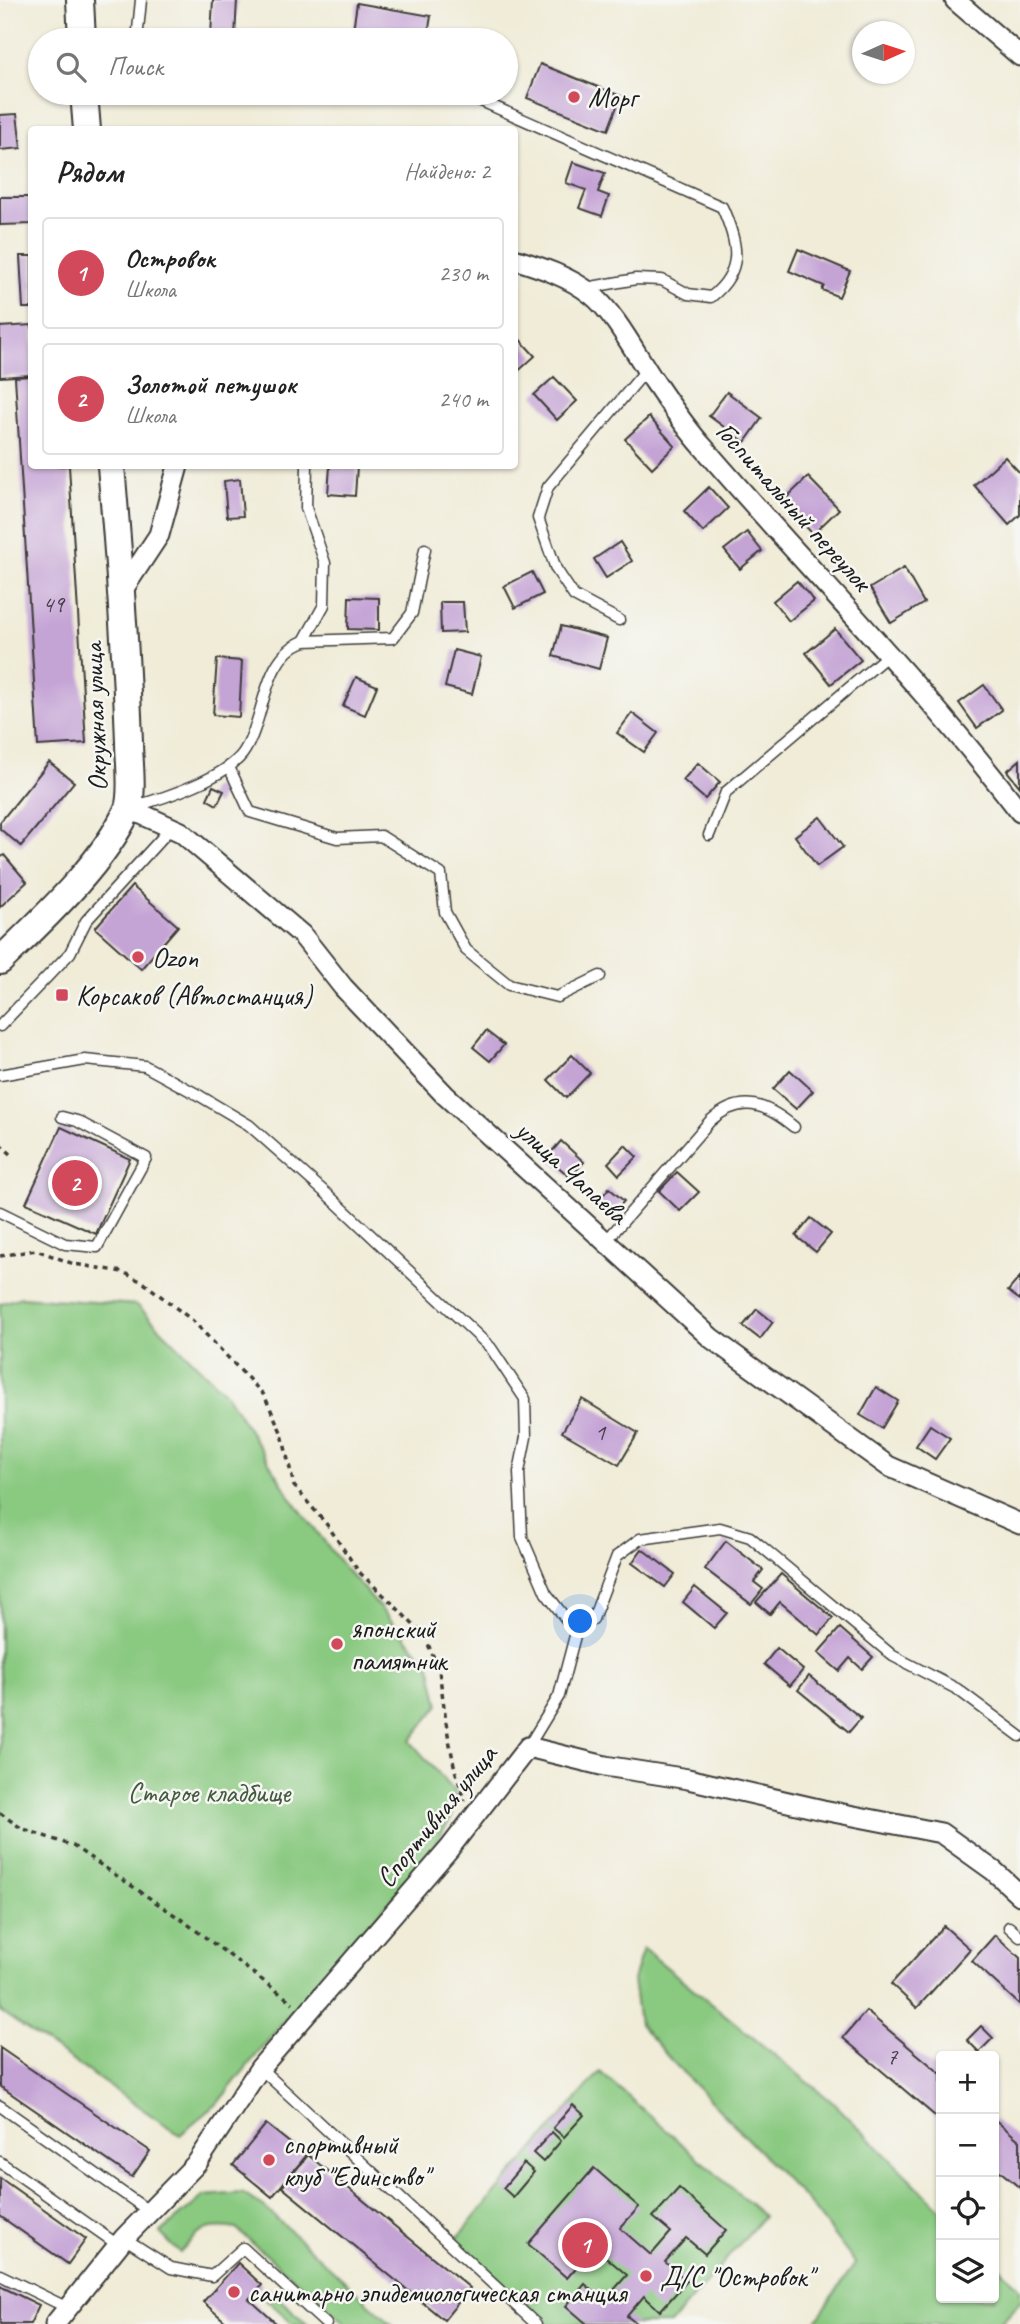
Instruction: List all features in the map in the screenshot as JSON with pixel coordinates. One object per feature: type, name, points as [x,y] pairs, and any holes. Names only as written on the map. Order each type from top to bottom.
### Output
[{"type":"main road","points":[[80,0],[81,28]]},
{"type":"main road","points":[[85,105],[87,126]]},
{"type":"main road","name":"Окружная улица","points":[[0,961],[45,916],[111,842],[128,808],[128,716],[122,591],[111,469]]},
{"type":"street","points":[[955,0],[1020,56]]},
{"type":"street","name":"Госпитальный переулок","points":[[518,260],[546,269],[592,295],[624,334],[702,446],[979,759],[1020,812]]},
{"type":"street","points":[[122,591],[159,534],[177,469]]},
{"type":"street","name":"улица Чапаева","points":[[128,808],[181,832],[302,935],[343,987],[445,1095],[711,1338],[888,1466],[1020,1524]]},
{"type":"street","name":"Спортивная улица","points":[[55,2324],[121,2242],[197,2163],[260,2068],[449,1849],[528,1747],[605,1766],[688,1779],[823,1810],[941,1833],[994,1871],[1020,1895]]},
{"type":"lane","points":[[138,28],[141,0]]},
{"type":"lane","points":[[490,105],[722,207],[734,241],[735,264],[727,285],[711,298],[688,294],[662,280],[636,279],[582,289]]},
{"type":"lane","points":[[619,620],[574,596],[556,569],[538,518],[548,487],[647,369]]},
{"type":"lane","points":[[304,641],[324,605],[326,563],[306,508],[307,469]]},
{"type":"lane","points":[[128,808],[167,797],[229,767],[245,751],[275,666],[291,646],[304,641],[393,638],[412,613],[425,549]]},
{"type":"lane","points":[[709,835],[726,792],[888,655]]},
{"type":"lane","points":[[229,767],[250,812],[337,838],[381,836],[441,874],[445,912],[466,950],[509,985],[556,996],[600,976]]},
{"type":"lane","points":[[0,1026],[70,953],[86,921],[171,828]]},
{"type":"lane","points":[[0,1075],[85,1060],[145,1066],[167,1078],[249,1125],[491,1348],[525,1399],[526,1437],[519,1472],[522,1537],[546,1593],[576,1632]]},
{"type":"lane","points":[[606,1241],[710,1121],[726,1108],[752,1104],[776,1112],[794,1127]]},
{"type":"lane","points":[[0,1212],[65,1244],[97,1247],[146,1158],[77,1121],[62,1117]]},
{"type":"lane","points":[[528,1747],[559,1696],[576,1632],[593,1619],[617,1556],[640,1539],[720,1528],[750,1537],[893,1656],[957,1689],[1020,1736]]},
{"type":"lane","points":[[1009,1927],[1020,1937]]},
{"type":"lane","points":[[260,2068],[536,2324]]},
{"type":"lane","points":[[0,2106],[150,2212]]},
{"type":"lane","points":[[0,2162],[121,2242],[171,2268],[212,2276],[243,2248],[326,2324]]},
{"type":"lane","points":[[0,2275],[68,2308]]},
{"type":"path","points":[[0,1144],[11,1154]]},
{"type":"path","points":[[0,1256],[36,1250],[74,1265],[123,1272],[144,1283],[192,1321],[264,1395],[282,1434],[294,1486],[328,1526],[359,1572],[425,1637],[439,1670],[455,1770],[471,1821]]},
{"type":"path","points":[[0,1813],[21,1828],[73,1846],[182,1920],[306,2013]]},
{"type":"green space","name":"Старое кладбище","points":[[21,1297],[137,1305],[227,1395],[291,1498],[345,1568],[430,1665],[439,1705],[410,1741],[455,1792],[452,1817],[416,1872],[282,2023],[217,2104],[180,2135],[0,2011],[0,1304]]},
{"type":"green space","points":[[643,1948],[836,2105],[936,2205],[936,2303],[999,2303],[999,2267],[1020,2288],[1020,2302],[999,2324],[814,2324],[855,2263],[809,2203],[639,2024],[633,1980]]},
{"type":"green space","points":[[600,2072],[764,2216],[670,2324],[549,2324],[454,2241]]},
{"type":"green space","points":[[242,2193],[265,2208],[392,2324],[347,2324],[236,2229],[217,2227],[204,2230],[180,2253],[160,2233],[204,2196]]},
{"type":"green space","points":[[268,2289],[308,2324],[294,2324],[262,2296]]},
{"type":"building","points":[[213,0],[237,0],[235,28],[211,28]]},
{"type":"building","points":[[357,3],[431,16],[429,28],[353,28]]},
{"type":"building","name":"Морг","points":[[540,64],[621,96],[608,130],[527,98]]},
{"type":"building","points":[[17,114],[21,148],[0,150],[0,115]]},
{"type":"building","points":[[573,162],[605,173],[598,192],[609,196],[602,216],[579,208],[586,190],[566,183]]},
{"type":"building","points":[[0,197],[28,197],[28,224],[0,225]]},
{"type":"building","points":[[798,249],[850,271],[839,297],[822,290],[824,286],[789,271]]},
{"type":"building","points":[[20,256],[28,256],[28,308],[23,308]]},
{"type":"building","points":[[28,325],[28,375],[0,377],[0,327]]},
{"type":"building","points":[[518,337],[535,356],[518,371]]},
{"type":"building","points":[[28,376],[28,469],[69,469],[86,743],[38,746],[15,377]]},
{"type":"building","points":[[554,377],[577,401],[557,420],[534,395]]},
{"type":"building","points":[[727,392],[762,418],[745,442],[709,416]]},
{"type":"building","points":[[649,417],[675,446],[652,468],[625,439]]},
{"type":"building","points":[[1005,457],[1020,473],[1020,515],[1009,525],[974,485]]},
{"type":"building","points":[[330,469],[357,469],[355,496],[328,494]]},
{"type":"building","points":[[808,477],[839,509],[813,534],[782,502]]},
{"type":"building","points":[[240,479],[243,516],[227,517],[224,481]]},
{"type":"building","points":[[709,487],[728,508],[703,532],[684,511]]},
{"type":"building","points":[[747,532],[762,551],[740,569],[724,550]]},
{"type":"building","points":[[620,542],[632,561],[606,578],[594,559]]},
{"type":"building","points":[[904,568],[924,603],[891,623],[870,588]]},
{"type":"building","points":[[532,572],[543,594],[515,608],[504,586]]},
{"type":"building","points":[[797,581],[814,601],[789,621],[773,601]]},
{"type":"building","points":[[349,597],[379,598],[379,630],[348,629]]},
{"type":"building","points":[[440,602],[463,602],[465,632],[441,633]]},
{"type":"building","points":[[561,626],[607,638],[599,669],[553,656]]},
{"type":"building","points":[[835,629],[861,660],[831,684],[806,653]]},
{"type":"building","points":[[454,650],[481,657],[472,694],[445,687]]},
{"type":"building","points":[[217,659],[242,661],[239,717],[213,715]]},
{"type":"building","points":[[356,677],[377,686],[365,715],[343,706]]},
{"type":"building","points":[[984,685],[1002,710],[977,728],[959,703]]},
{"type":"building","points":[[632,713],[658,733],[644,752],[617,733]]},
{"type":"building","points":[[1020,760],[1020,787],[1007,771]]},
{"type":"building","points":[[49,762],[74,782],[21,846],[0,829],[0,822]]},
{"type":"building","points":[[698,763],[720,782],[705,799],[683,780]]},
{"type":"building","points":[[213,786],[224,791],[217,805],[207,799]]},
{"type":"building","points":[[820,817],[843,847],[817,866],[795,836]]},
{"type":"building","points":[[4,855],[27,882],[0,907],[0,858]]},
{"type":"building","points":[[132,886],[178,926],[141,969],[95,928]]},
{"type":"building","points":[[486,1031],[504,1045],[490,1061],[473,1047]]},
{"type":"building","points":[[572,1055],[590,1073],[566,1098],[548,1080]]},
{"type":"building","points":[[790,1070],[813,1091],[796,1109],[773,1089]]},
{"type":"building","points":[[61,1127],[130,1159],[96,1234],[26,1203]]},
{"type":"building","points":[[561,1141],[584,1162],[570,1177],[547,1157]]},
{"type":"building","points":[[625,1145],[637,1157],[619,1175],[608,1163]]},
{"type":"building","points":[[677,1172],[699,1192],[680,1211],[659,1191]]},
{"type":"building","points":[[609,1188],[624,1201],[612,1215],[597,1203]]},
{"type":"building","points":[[811,1218],[831,1234],[816,1252],[796,1236]]},
{"type":"building","points":[[1020,1277],[1020,1300],[1008,1291]]},
{"type":"building","points":[[757,1309],[773,1322],[760,1339],[743,1326]]},
{"type":"building","points":[[876,1387],[898,1401],[882,1428],[860,1415]]},
{"type":"building","points":[[582,1399],[638,1433],[619,1465],[562,1432]]},
{"type":"building","points":[[930,1425],[950,1438],[935,1459],[916,1446]]},
{"type":"building","points":[[726,1541],[763,1570],[754,1582],[763,1589],[751,1604],[705,1569]]},
{"type":"building","points":[[642,1549],[675,1574],[665,1587],[632,1563]]},
{"type":"building","points":[[781,1574],[833,1618],[819,1635],[780,1602],[770,1614],[756,1602]]},
{"type":"building","points":[[695,1587],[727,1613],[714,1628],[683,1602]]},
{"type":"building","points":[[840,1628],[873,1657],[862,1669],[850,1658],[839,1671],[818,1653]]},
{"type":"building","points":[[777,1648],[803,1670],[790,1686],[764,1664]]},
{"type":"building","points":[[809,1676],[861,1718],[849,1732],[798,1690]]},
{"type":"building","points":[[944,1926],[970,1949],[917,2008],[891,1984]]},
{"type":"building","points":[[995,1935],[1020,1958],[1020,2005],[972,1961]]},
{"type":"building","points":[[866,2011],[936,2070],[936,2117],[843,2038]]},
{"type":"building","points":[[981,2026],[993,2038],[980,2051],[967,2040]]},
{"type":"building","points":[[0,2048],[150,2151],[132,2177],[0,2086]]},
{"type":"building","points":[[573,2105],[584,2115],[564,2137],[553,2128]]},
{"type":"building","points":[[999,2123],[1020,2141],[1020,2188],[999,2170]]},
{"type":"building","name":"спортивный клуб \"Единство\"","points":[[266,2124],[306,2156],[272,2197],[233,2165]]},
{"type":"building","points":[[552,2132],[561,2141],[543,2162],[533,2153]]},
{"type":"building","points":[[308,2155],[470,2288],[444,2320],[282,2187]]},
{"type":"building","points":[[524,2163],[534,2172],[513,2197],[503,2188]]},
{"type":"building","points":[[594,2168],[639,2207],[620,2228],[651,2255],[671,2232],[653,2217],[679,2188],[726,2230],[705,2254],[686,2238],[665,2262],[687,2281],[660,2311],[644,2296],[627,2316],[637,2324],[587,2324],[566,2306],[585,2284],[604,2301],[627,2275],[594,2247],[567,2278],[528,2244]]},
{"type":"building","points":[[0,2178],[86,2239],[68,2264],[0,2216]]},
{"type":"building","name":"санитарно эпидемиологическая станция","points":[[238,2263],[262,2285],[249,2299],[277,2324],[228,2324],[203,2302]]},
{"type":"building","points":[[0,2286],[39,2305],[30,2324],[0,2324]]},
{"type":"place","name":"Морг","points":[[574,97]]},
{"type":"place","name":"Ozon","points":[[138,957]]},
{"type":"place","name":"Корсаков (Автостанция)","points":[[62,995]]},
{"type":"place","name":"Золотой петушок","points":[[75,1183]]},
{"type":"place","name":"японский памятник","points":[[337,1644]]},
{"type":"place","name":"спортивный клуб \"Единство\"","points":[[269,2160]]},
{"type":"place","name":"Островок","points":[[585,2245]]},
{"type":"place","name":"Д/С \"Островок\"","points":[[646,2276]]},
{"type":"place","name":"санитарно эпидемиологическая станция","points":[[234,2292]]}]
